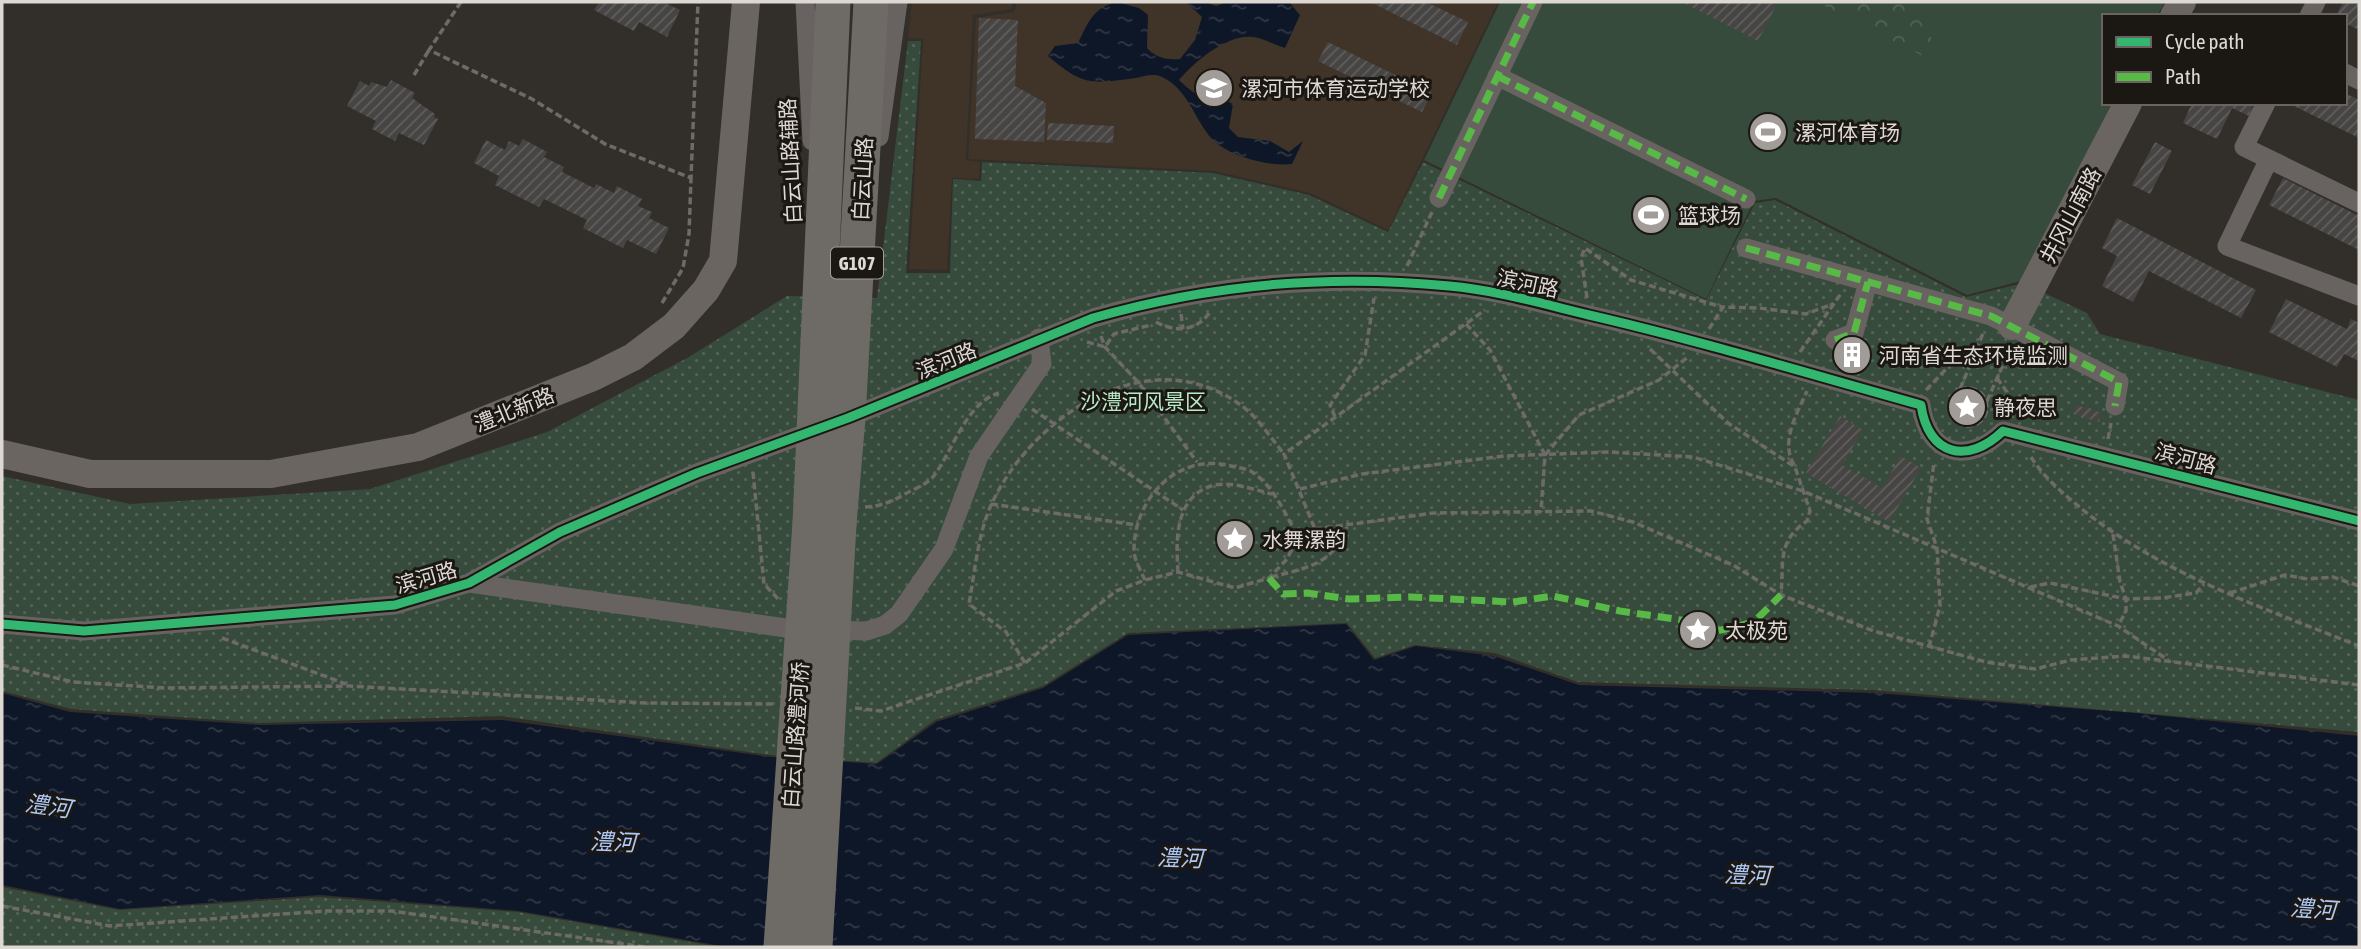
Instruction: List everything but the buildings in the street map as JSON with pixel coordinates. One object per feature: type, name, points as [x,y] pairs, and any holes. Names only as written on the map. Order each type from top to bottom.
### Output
[{"type":"highway","name":"白云山路","points":[[824,523],[815,431],[833,2]]},
{"type":"highway","name":"白云山路","points":[[824,523],[848,418],[871,2]]},
{"type":"highway","name":"白云山路澧河桥","points":[[781,947],[824,523]]},
{"type":"highway","name":"白云山路澧河桥","points":[[815,947],[824,523]]},
{"type":"street","name":"澧北新路","points":[[2,454],[90,474],[271,474],[418,447],[593,377],[633,358],[674,326],[706,290],[723,261],[746,2]]},
{"type":"street","name":"白云山路辅路","points":[[805,2],[821,317]]},
{"type":"street","points":[[855,308],[898,2]]},
{"type":"street","points":[[1439,198],[1533,2]]},
{"type":"street","points":[[1497,76],[1746,199]]},
{"type":"street","name":"井冈山南路","points":[[2007,324],[2127,105]]},
{"type":"street","points":[[2265,105],[2244,147],[2359,203]]},
{"type":"street","points":[[2269,159],[2227,246],[2359,296]]},
{"type":"street","points":[[1746,248],[2007,324],[2119,382],[2115,405]]},
{"type":"street","points":[[1835,341],[1854,333],[1860,280]]},
{"type":"street","name":"滨河路","points":[[2,624],[84,631],[395,605],[469,583],[559,532],[697,473],[815,431],[1093,318],[1142,305],[1220,291],[1289,283],[1374,282],[1450,286],[1506,295],[1702,342],[1921,405]]},
{"type":"street","points":[[469,583],[793,629],[867,631],[885,625],[899,614],[944,549],[979,456],[1016,398],[1042,364],[1039,338]]},
{"type":"street","points":[[1921,405],[1929,432],[1939,443],[1966,452],[1980,449],[2009,433]]},
{"type":"street","name":"滨河路","points":[[2009,433],[2359,521]]},
{"type":"path","points":[[414,75],[461,2]]},
{"type":"path","points":[[660,307],[683,268],[689,234],[698,2]]},
{"type":"path","points":[[429,50],[532,99],[605,144],[691,178]]},
{"type":"path","points":[[1399,284],[1439,198]]},
{"type":"path","points":[[1587,314],[1586,271],[1581,258],[1585,248],[1631,280],[1723,307],[1806,314],[1833,304]]},
{"type":"path","points":[[1789,368],[1833,304],[1860,280]]},
{"type":"path","points":[[1335,417],[1330,405],[1365,355],[1374,282]]},
{"type":"path","points":[[1142,305],[1149,318],[1163,326],[1189,328],[1203,322],[1220,291]]},
{"type":"path","points":[[1284,454],[1506,295]]},
{"type":"path","points":[[1545,454],[1580,415],[1660,380],[1695,352],[1723,307]]},
{"type":"path","points":[[1093,318],[1105,347],[1138,382],[1197,462]]},
{"type":"path","points":[[1466,324],[1490,350],[1545,454],[1541,512]]},
{"type":"path","points":[[2007,324],[1997,378],[1983,419],[1972,426],[1960,425],[1951,416],[1948,403],[1961,389],[1970,365],[2007,324]]},
{"type":"path","points":[[1644,327],[1649,349],[1670,371],[1728,423],[1795,467]]},
{"type":"path","points":[[1921,405],[1927,388],[1950,365],[1970,365]]},
{"type":"path","points":[[1781,595],[1785,541],[1793,530],[1807,521],[1810,511],[1787,449],[1792,426],[1816,376]]},
{"type":"path","points":[[1025,663],[1006,632],[969,604],[991,504],[1003,481],[1023,455],[1055,424],[1097,394],[1154,378],[1212,390],[1241,406],[1284,454],[1315,529]]},
{"type":"path","points":[[1997,378],[2007,392],[2010,405],[2009,433],[2061,491],[2113,533],[2204,584],[2359,646]]},
{"type":"path","points":[[1961,389],[1979,391],[1987,401]]},
{"type":"path","points":[[1016,398],[1183,510]]},
{"type":"path","points":[[2105,455],[2115,405]]},
{"type":"path","points":[[1929,647],[1940,606],[1937,548],[1927,519],[1939,443]]},
{"type":"path","points":[[1300,489],[1362,474],[1545,454],[1609,452],[1693,457],[1803,491],[2119,626],[2171,662]]},
{"type":"path","points":[[752,455],[764,584],[793,615],[793,629]]},
{"type":"path","points":[[1145,580],[1134,553],[1137,525],[1156,491],[1175,471],[1197,462],[1217,462],[1251,471],[1272,494],[1298,537]]},
{"type":"path","points":[[1178,572],[1176,535],[1183,510],[1196,496],[1212,485],[1241,487],[1272,494]]},
{"type":"path","points":[[991,504],[1137,525]]},
{"type":"path","points":[[1269,578],[1287,559],[1298,537],[1315,529],[1434,513],[1591,511],[1633,522],[1732,565],[1781,595],[1874,631],[1986,662],[2035,668],[2071,660],[2126,656],[2359,685]]},
{"type":"path","points":[[847,708],[881,711],[1025,663],[1115,591],[1145,580],[1178,572],[1235,588],[1325,559],[1339,547],[1347,526]]},
{"type":"path","points":[[2113,533],[2120,582],[2126,599],[2126,611],[2119,626]]},
{"type":"path","points":[[2228,594],[2285,575],[2308,579],[2333,577],[2359,586]]},
{"type":"path","points":[[2028,587],[2050,583],[2126,599],[2196,593],[2204,584]]},
{"type":"path","points":[[198,620],[228,643],[349,685]]},
{"type":"path","points":[[2,665],[73,682],[166,688],[349,685],[646,703],[782,705]]},
{"type":"path","points":[[2,906],[110,926],[325,911],[392,911],[645,947]]},
{"type":"shaded area","points":[[912,2],[1013,2],[1011,9],[973,15],[966,160],[980,162],[979,179],[952,178],[947,270],[909,269],[923,39],[908,38]]},
{"type":"shaded area","name":"漯河市体育运动学校","points":[[1017,2],[1498,2],[1388,230],[1310,193],[1214,171],[968,159],[976,18],[1014,12]]},
{"type":"green space","name":"漯河体育场","points":[[1500,2],[2165,2],[2158,14],[2102,14],[2102,105],[2111,105],[2021,281],[1967,295],[1776,198],[1754,201],[1706,299],[1424,160]]},
{"type":"green space","points":[[1817,2],[1906,2],[1906,10],[1918,18],[1954,72]]},
{"type":"green space","name":"沙澧河风景区","points":[[908,41],[921,41],[906,273],[950,273],[953,179],[981,181],[982,162],[1213,173],[1309,195],[1388,232],[1423,162],[1706,300],[1755,203],[1775,200],[1966,297],[2023,283],[2087,313],[2100,334],[2359,400],[2359,732],[1873,690],[1578,682],[1495,653],[1415,645],[1375,658],[1347,623],[1128,633],[1043,686],[935,720],[876,763],[769,755],[502,716],[259,723],[71,709],[2,691],[2,476],[130,504],[370,489],[547,432],[689,357],[787,296],[877,298]]},
{"type":"green space","points":[[2,887],[119,910],[320,897],[518,912],[719,947],[2,947]]},
{"type":"water","points":[[1117,2],[1139,8],[1148,15],[1147,48],[1150,51],[1166,59],[1180,59],[1195,40],[1202,17],[1186,2],[1205,2],[1216,6],[1228,2],[1289,2],[1300,15],[1285,48],[1253,37],[1233,40],[1202,57],[1179,80],[1201,97],[1233,104],[1229,128],[1238,137],[1270,141],[1289,152],[1303,141],[1292,164],[1272,164],[1249,159],[1219,145],[1206,131],[1178,89],[1162,77],[1152,75],[1098,82],[1079,78],[1048,56],[1055,46],[1078,43],[1097,12]]},
{"type":"water","name":"澧河","points":[[1346,624],[1374,660],[1416,646],[1494,656],[1579,685],[1876,693],[2136,713],[2359,736],[2359,947],[727,947],[519,911],[320,895],[120,909],[2,885],[2,693],[70,712],[259,725],[502,720],[772,757],[877,764],[936,722],[1043,688],[1128,635]]},
{"type":"marked path","points":[[1439,198],[1533,2]]},
{"type":"marked path","points":[[1497,76],[1746,199]]},
{"type":"marked path","points":[[1746,248],[1991,316],[2119,382],[2115,406]]},
{"type":"marked path","points":[[1835,340],[1854,333],[1868,282]]},
{"type":"marked path","points":[[1269,578],[1283,594],[1307,593],[1349,599],[1410,597],[1513,602],[1553,596],[1620,611],[1688,621],[1717,631],[1754,622],[1781,595]]},
{"type":"cycle path","points":[[2,624],[84,631],[395,605],[469,583],[560,532],[697,473],[848,418],[1093,318],[1180,297],[1314,282],[1359,281],[1449,286],[1519,298],[1714,347],[1921,405],[1932,435],[1941,445],[1952,450],[1976,448],[1990,442],[2003,431],[2359,521]]},
{"type":"place","name":"漯河市体育运动学校","points":[[1214,88]]},
{"type":"place","name":"漯河体育场","points":[[1768,132]]},
{"type":"place","name":"篮球场","points":[[1651,215]]},
{"type":"place","name":"河南省生态环境监测","points":[[1852,355]]},
{"type":"place","name":"静夜思","points":[[1967,407]]},
{"type":"place","name":"水舞漯韵","points":[[1235,539]]},
{"type":"place","name":"太极苑","points":[[1698,630]]}]
